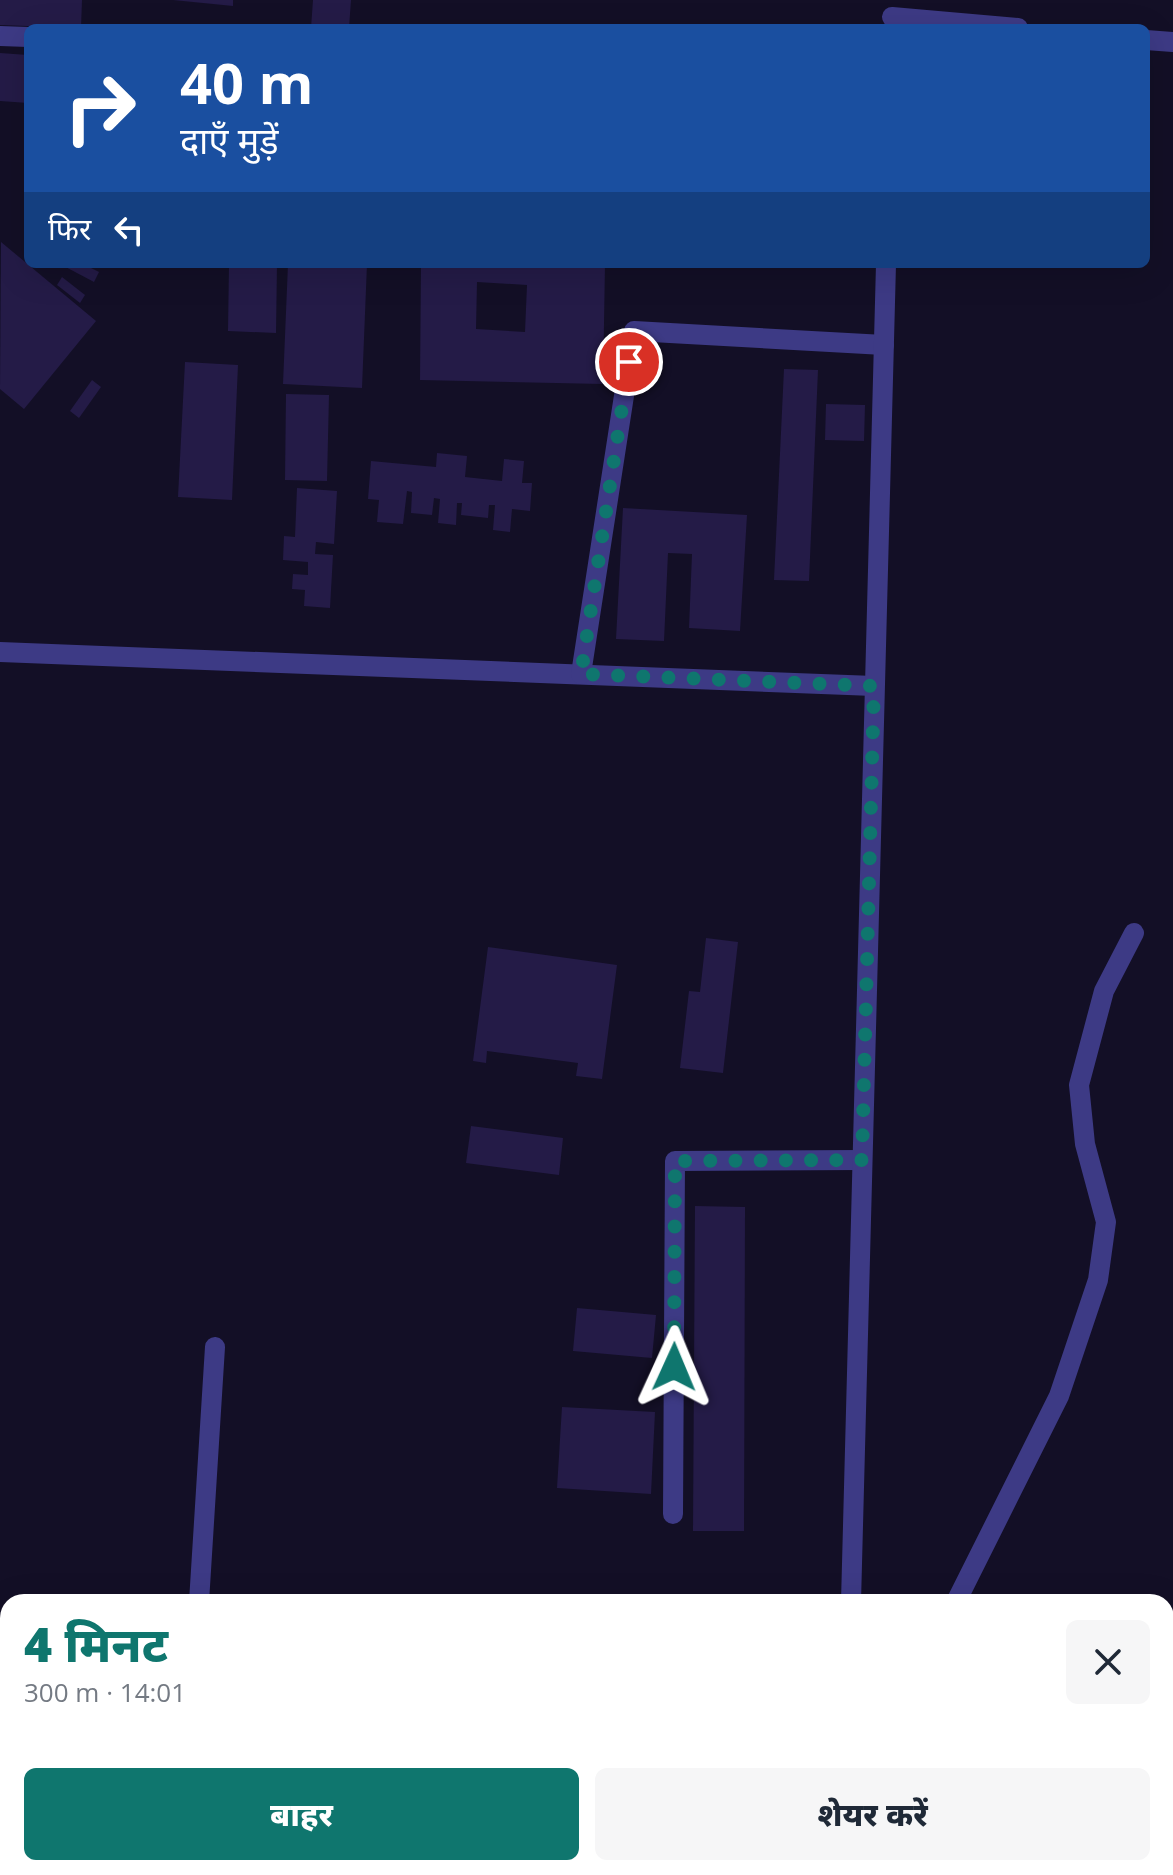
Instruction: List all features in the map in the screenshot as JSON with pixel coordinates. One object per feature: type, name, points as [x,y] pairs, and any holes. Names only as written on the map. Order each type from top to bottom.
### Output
[{"type":"street","points":[[892,15],[979,24]]},
{"type":"street","points":[[0,36],[24,37]]},
{"type":"street","points":[[1150,40],[1173,42]]},
{"type":"street","points":[[851,1594],[886,268]]},
{"type":"street","points":[[581,674],[634,331],[884,345]]},
{"type":"street","points":[[0,652],[874,686]]},
{"type":"street","points":[[960,1594],[1059,1396],[1098,1280],[1106,1222],[1085,1144],[1079,1085],[1104,991],[1134,933]]},
{"type":"street","points":[[673,1514],[675,1161],[862,1160]]},
{"type":"street","points":[[200,1594],[215,1347]]},
{"type":"building","points":[[0,0],[82,0],[81,24],[0,25]]},
{"type":"building","points":[[173,0],[233,0],[233,6]]},
{"type":"building","points":[[313,0],[351,0],[349,24],[311,24]]},
{"type":"building","points":[[0,53],[24,55],[24,103],[0,101]]},
{"type":"building","points":[[1,242],[24,261],[24,268],[32,268],[96,321],[24,409],[0,389]]},
{"type":"building","points":[[68,268],[91,268],[99,272],[94,282]]},
{"type":"building","points":[[229,268],[277,268],[276,333],[228,331]]},
{"type":"building","points":[[288,268],[367,268],[362,388],[283,384]]},
{"type":"building","points":[[421,268],[605,268],[603,384],[420,380]],"holes":[[[477,282],[527,285],[525,332],[476,329]]]},
{"type":"building","points":[[62,277],[85,295],[80,303],[57,285]]},
{"type":"building","points":[[185,362],[238,365],[232,500],[178,497]]},
{"type":"building","points":[[784,369],[818,370],[809,581],[774,580]]},
{"type":"building","points":[[92,380],[101,387],[79,418],[70,411]]},
{"type":"building","points":[[286,394],[329,395],[327,481],[285,480]]},
{"type":"building","points":[[826,404],[865,405],[864,441],[825,440]]},
{"type":"building","points":[[437,453],[467,456],[465,477],[502,481],[504,459],[524,461],[522,483],[532,483],[530,511],[512,509],[510,532],[493,530],[495,505],[489,505],[488,518],[461,515],[462,503],[457,503],[456,525],[438,523],[440,499],[434,498],[432,515],[411,513],[412,492],[407,491],[403,524],[377,522],[379,500],[368,499],[371,461],[436,467]]},
{"type":"building","points":[[297,488],[337,491],[334,544],[316,542],[315,554],[333,555],[330,608],[304,606],[305,590],[292,589],[293,574],[308,575],[308,562],[283,560],[284,536],[295,537]]},
{"type":"building","points":[[623,508],[747,515],[740,631],[689,628],[692,554],[668,553],[664,641],[616,639]]},
{"type":"building","points":[[706,938],[738,942],[723,1073],[680,1068],[689,991],[700,992]]},
{"type":"building","points":[[488,947],[617,965],[602,1079],[576,1076],[578,1063],[487,1051],[486,1063],[473,1061]]},
{"type":"building","points":[[471,1126],[563,1138],[559,1175],[466,1163]]},
{"type":"building","points":[[695,1206],[745,1207],[744,1531],[693,1531]]},
{"type":"building","points":[[577,1308],[656,1315],[652,1358],[573,1351]]},
{"type":"building","points":[[562,1407],[655,1412],[651,1494],[557,1488]]},
{"type":"route","points":[[629,362],[581,674],[874,686],[862,1160],[675,1161],[674,1367]]}]
